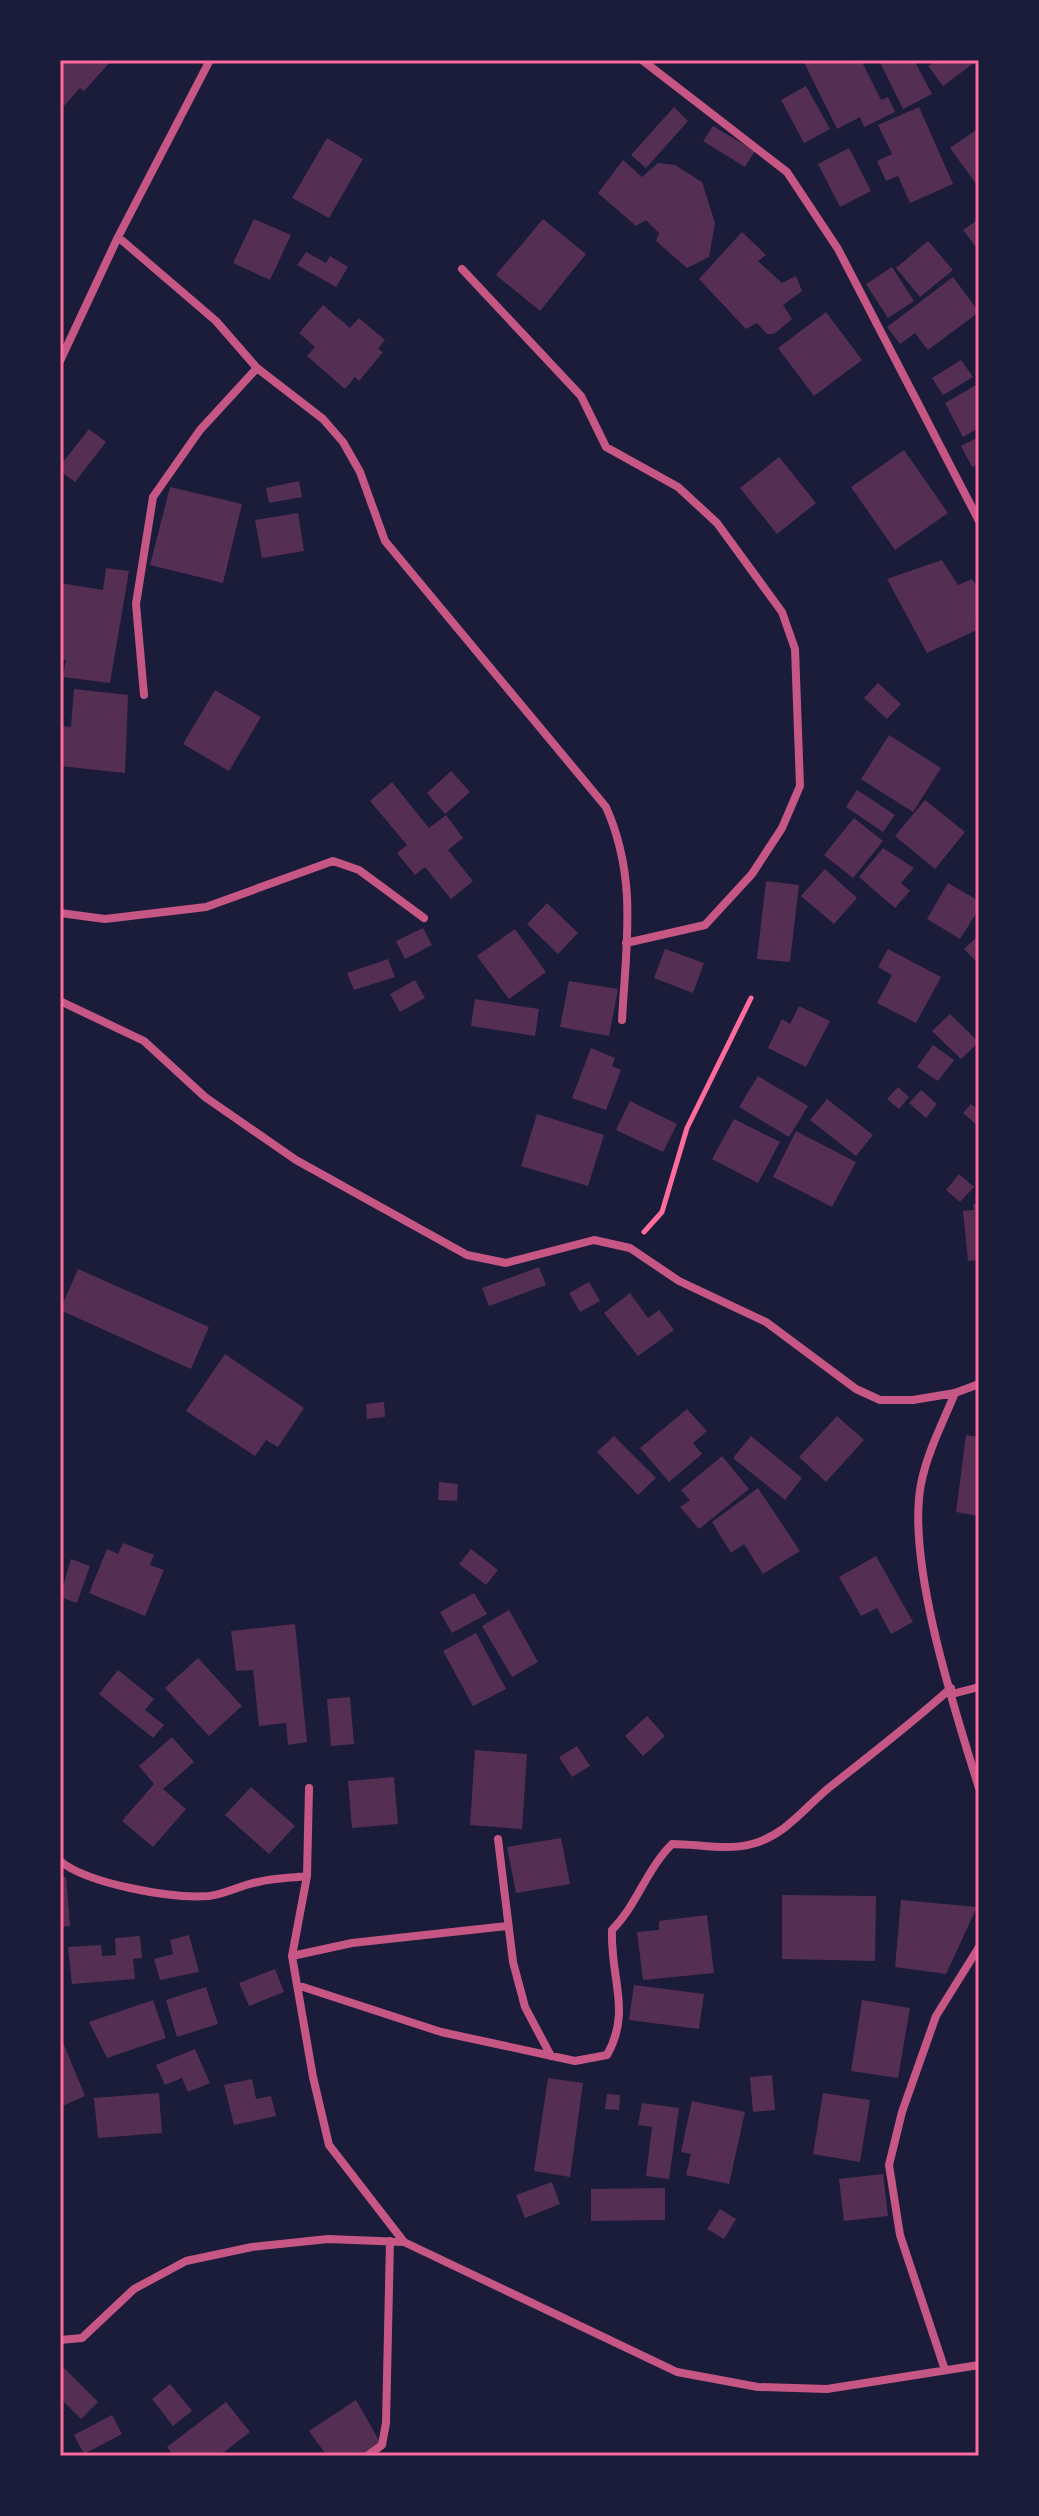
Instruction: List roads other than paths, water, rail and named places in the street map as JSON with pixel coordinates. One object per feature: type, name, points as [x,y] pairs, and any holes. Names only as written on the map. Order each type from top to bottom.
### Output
[{"type":"street","points":[[60,361],[118,237],[210,60]]},
{"type":"street","points":[[642,60],[787,172],[838,249],[979,521]]},
{"type":"street","points":[[118,237],[216,321],[257,368],[323,419],[343,442],[360,472],[385,541],[606,807],[621,841],[625,869],[626,943],[622,1020]]},
{"type":"street","points":[[462,269],[581,396],[606,447],[678,487],[717,523],[782,612],[795,649],[800,786],[782,828],[752,874],[705,925],[626,943]]},
{"type":"street","points":[[144,695],[136,604],[153,497],[200,430],[257,368]]},
{"type":"street","points":[[60,913],[105,919],[206,907],[333,861],[359,870],[424,918]]},
{"type":"street","points":[[60,1001],[144,1041],[205,1097],[296,1160],[467,1255],[506,1263],[594,1240],[630,1248],[679,1281],[766,1322],[856,1389],[880,1400],[913,1400],[955,1393],[979,1384]]},
{"type":"street","points":[[955,1393],[921,1484],[917,1529],[928,1597],[979,1788]]},
{"type":"street","points":[[297,1985],[426,2028],[575,2061],[607,2055],[619,2035],[622,2007],[611,1961],[612,1930],[627,1915],[647,1875],[672,1844],[729,1848],[754,1844],[789,1826],[828,1789],[952,1691],[979,1687]]},
{"type":"street","points":[[309,1788],[307,1876],[292,1956],[329,2145],[404,2242]]},
{"type":"street","points":[[498,1839],[507,1926],[525,2007],[551,2056]]},
{"type":"street","points":[[60,1861],[76,1874],[102,1882],[182,1895],[211,1896],[258,1882],[307,1876]]},
{"type":"street","points":[[292,1956],[352,1943],[507,1926]]},
{"type":"street","points":[[944,2367],[900,2235],[889,2165],[902,2112],[931,2030],[952,1986],[973,1962],[979,1947]]},
{"type":"street","points":[[60,2340],[82,2338],[134,2289],[186,2261],[252,2247],[328,2239],[404,2242],[677,2372],[758,2387],[827,2389],[889,2381],[944,2367],[979,2365]]},
{"type":"street","points":[[367,2456],[382,2445],[386,2423],[390,2241]]}]
